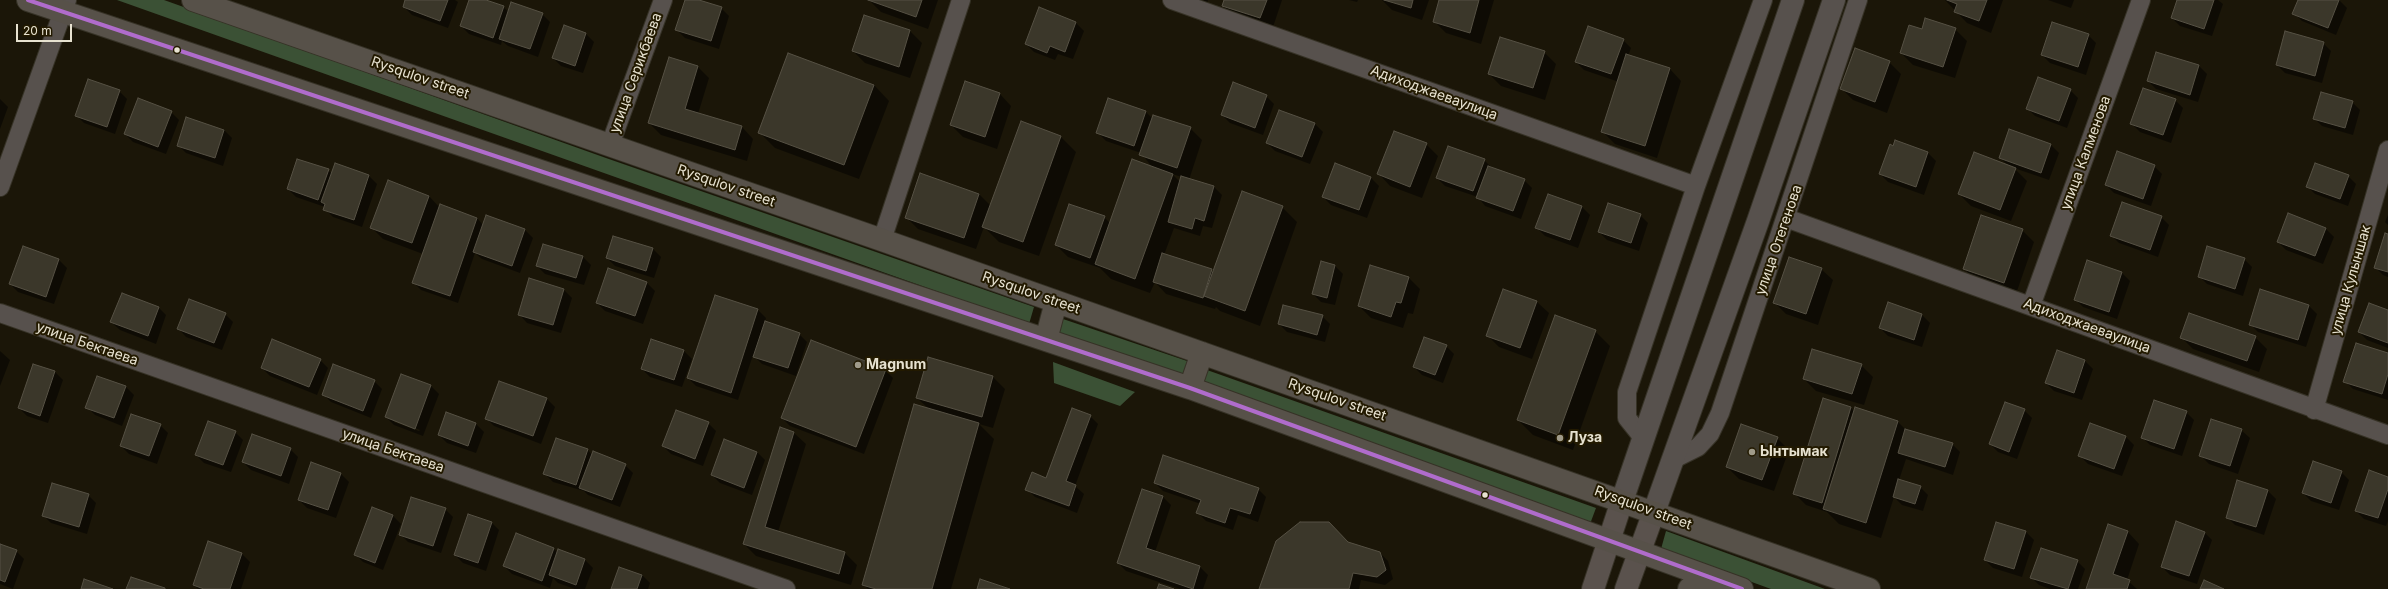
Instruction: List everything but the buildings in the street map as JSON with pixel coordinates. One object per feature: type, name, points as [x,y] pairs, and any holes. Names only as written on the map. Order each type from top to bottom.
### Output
[{"type":"main road","points":[[28,0],[64,6],[1190,388],[1737,587]]},
{"type":"main road","name":"Rysqulov street","points":[[193,0],[882,240],[1869,589]]},
{"type":"main road","points":[[1046,340],[1056,302]]},
{"type":"main road","points":[[1190,388],[1202,353]]},
{"type":"main road","points":[[1593,589],[1610,542],[1622,501]]},
{"type":"main road","points":[[1626,589],[1654,512]]},
{"type":"main road","points":[[1689,589],[1737,587]]},
{"type":"street","name":"улица Серикбаева","points":[[610,145],[663,0]]},
{"type":"street","points":[[882,240],[961,0]]},
{"type":"street","name":"Адиходжаеваулица","points":[[1172,0],[1696,186]]},
{"type":"street","points":[[1643,438],[1627,418],[1627,392],[1696,186],[1763,0]]},
{"type":"street","points":[[1622,501],[1793,0]]},
{"type":"street","name":"улица Отегенова","points":[[1654,512],[1758,221],[1834,0]]},
{"type":"street","name":"улица Отегенова","points":[[1672,460],[1698,447],[1710,434],[1720,413],[1858,0]]},
{"type":"street","name":"улица Калменова","points":[[2031,306],[2141,0]]},
{"type":"street","points":[[0,186],[64,6]]},
{"type":"street","name":"улица Кулыншак","points":[[2314,410],[2388,150]]},
{"type":"street","name":"Адиходжаеваулица","points":[[1786,218],[2314,410],[2388,435]]},
{"type":"street","name":"улица Бектаева","points":[[0,313],[786,589]]},
{"type":"green space","points":[[117,0],[164,0],[606,158],[1034,307],[1029,324]]},
{"type":"green space","points":[[1063,319],[1190,362],[1185,376],[1059,334]]},
{"type":"green space","points":[[1053,362],[1135,392],[1120,406],[1054,383]]},
{"type":"green space","points":[[1207,370],[1596,508],[1590,524],[1202,385]]},
{"type":"green space","points":[[1666,531],[1825,589],[1771,589],[1661,549]]},
{"type":"transit line","points":[[28,0],[1190,388],[1742,589]]},
{"type":"place","name":"Magnum","points":[[858,365]]},
{"type":"place","name":"Луза","points":[[1560,438]]},
{"type":"place","name":"Ынтымак","points":[[1752,452]]}]
